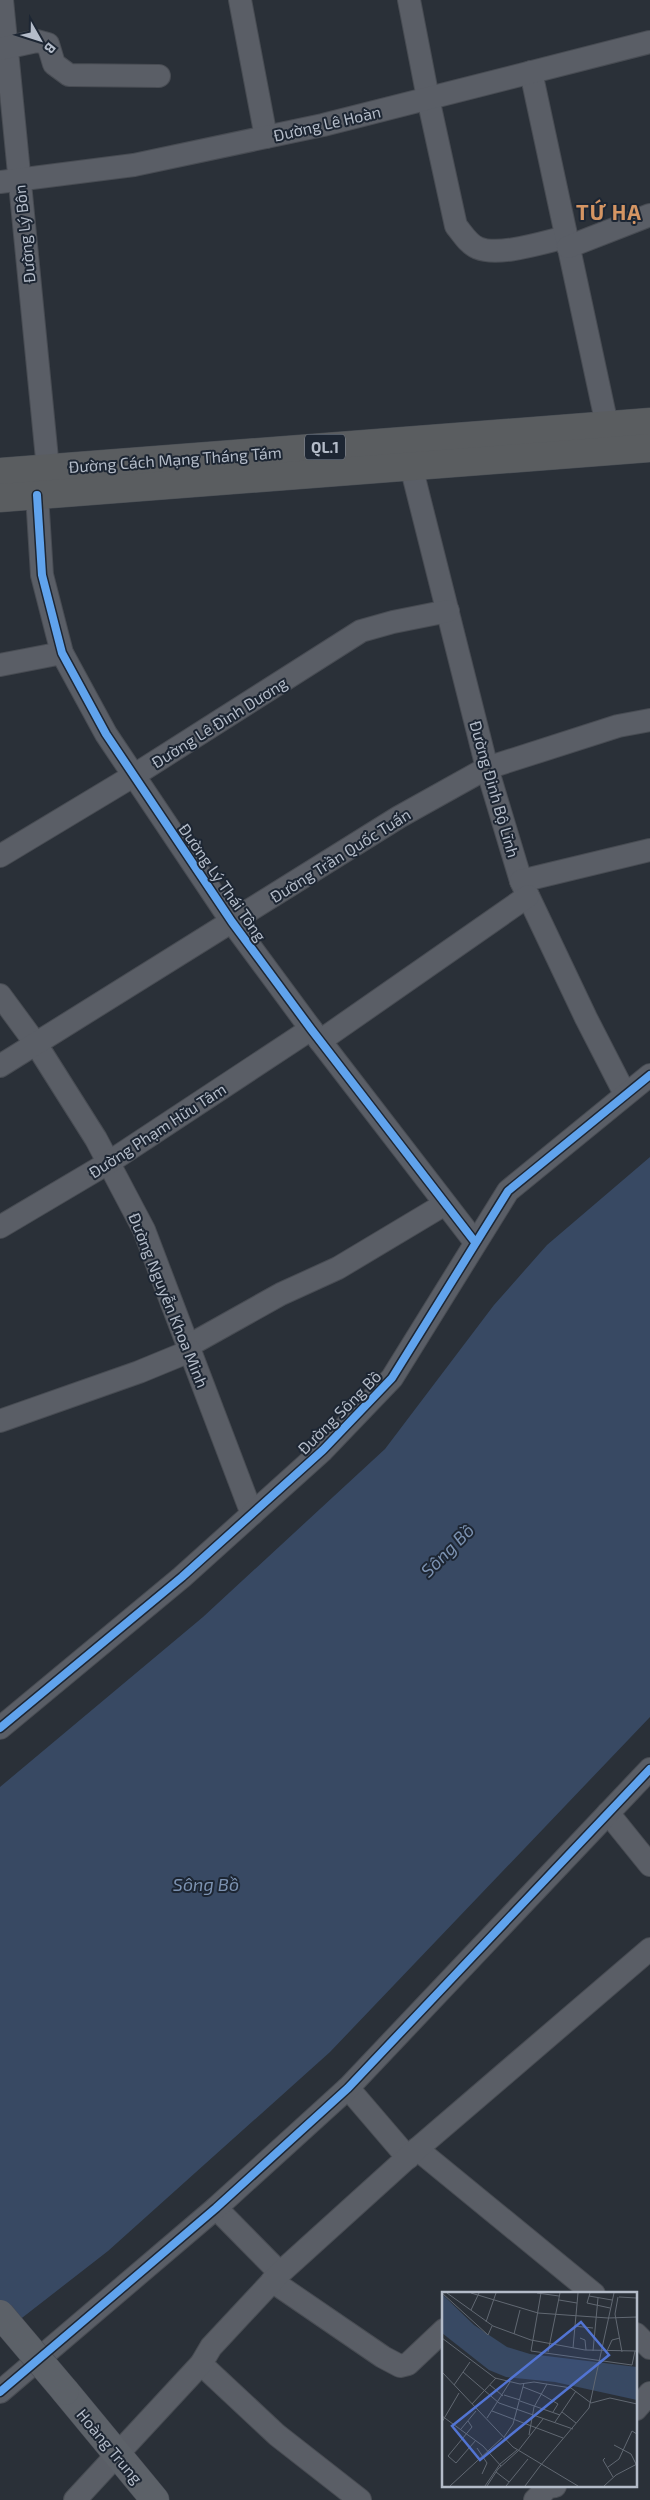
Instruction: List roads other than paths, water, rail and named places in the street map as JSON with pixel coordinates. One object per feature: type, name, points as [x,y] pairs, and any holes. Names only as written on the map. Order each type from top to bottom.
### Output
[{"type":"highway","name":"Đường Cách Mạng Tháng Tám","points":[[0,472],[650,422]]},
{"type":"highway","name":"Đường Cách Mạng Tháng Tám","points":[[0,498],[650,448]]},
{"type":"main road","name":"Hoàng Trung","points":[[0,2314],[155,2500]]},
{"type":"street","name":"Đường Lý Bôn","points":[[2,0],[9,181],[48,469]]},
{"type":"street","points":[[240,0],[266,137]]},
{"type":"street","points":[[409,0],[456,226],[468,242],[479,248],[492,250],[567,242],[650,215]]},
{"type":"street","points":[[3,49],[37,41],[48,44],[54,64],[68,75],[158,76]]},
{"type":"street","name":"Đường Lê Hoàn","points":[[9,181],[134,165],[266,137],[650,42]]},
{"type":"street","points":[[531,72],[607,425]]},
{"type":"street","name":"Đường Đinh Bộ Lĩnh","points":[[411,466],[487,768],[524,888],[586,1018],[625,1094]]},
{"type":"street","name":"Đường Lý Thái Tông","points":[[37,495],[42,575],[62,653],[106,734],[232,922],[475,1242]]},
{"type":"street","name":"Đường Lê Đình Dương","points":[[0,856],[133,776],[361,632],[393,622],[448,612]]},
{"type":"street","points":[[0,665],[62,653]]},
{"type":"street","name":"Đường Trần Quốc Tuấn","points":[[0,1066],[399,817],[487,768],[618,726],[650,720]]},
{"type":"street","points":[[524,888],[650,850]]},
{"type":"street","name":"Đường Phạm Hữu Tâm","points":[[0,1227],[316,1035],[524,888]]},
{"type":"street","name":"Đường Nguyễn Khoa Minh","points":[[0,995],[36,1044],[108,1163],[144,1230],[252,1514]]},
{"type":"street","name":"Đường Sông Bồ","points":[[0,1728],[182,1577],[323,1450],[392,1378],[508,1191],[650,1075]]},
{"type":"street","points":[[0,1421],[139,1372],[189,1349],[281,1294],[338,1268],[445,1204]]},
{"type":"street","points":[[0,2392],[216,2208],[348,2088],[650,1769]]},
{"type":"street","points":[[608,1813],[650,1865]]},
{"type":"street","points":[[75,2500],[202,2364],[211,2347],[276,2277],[412,2154],[650,1949]]},
{"type":"street","points":[[348,2088],[412,2154],[591,2292]]},
{"type":"street","points":[[216,2208],[276,2277],[382,2357],[400,2366],[408,2364],[442,2332]]},
{"type":"street","points":[[638,2336],[650,2348]]},
{"type":"street","points":[[202,2364],[277,2435],[360,2500]]},
{"type":"street","points":[[638,2407],[650,2393]]},
{"type":"street","points":[[535,2500],[547,2488]]},
{"type":"water","name":"Sông Bồ","points":[[650,1157],[650,1717],[330,2052],[108,2251],[0,2335],[0,1787],[203,1617],[385,1449],[494,1305],[547,1245]]},
{"type":"district","name":"TỨ HẠ","points":[[609,211]]}]
